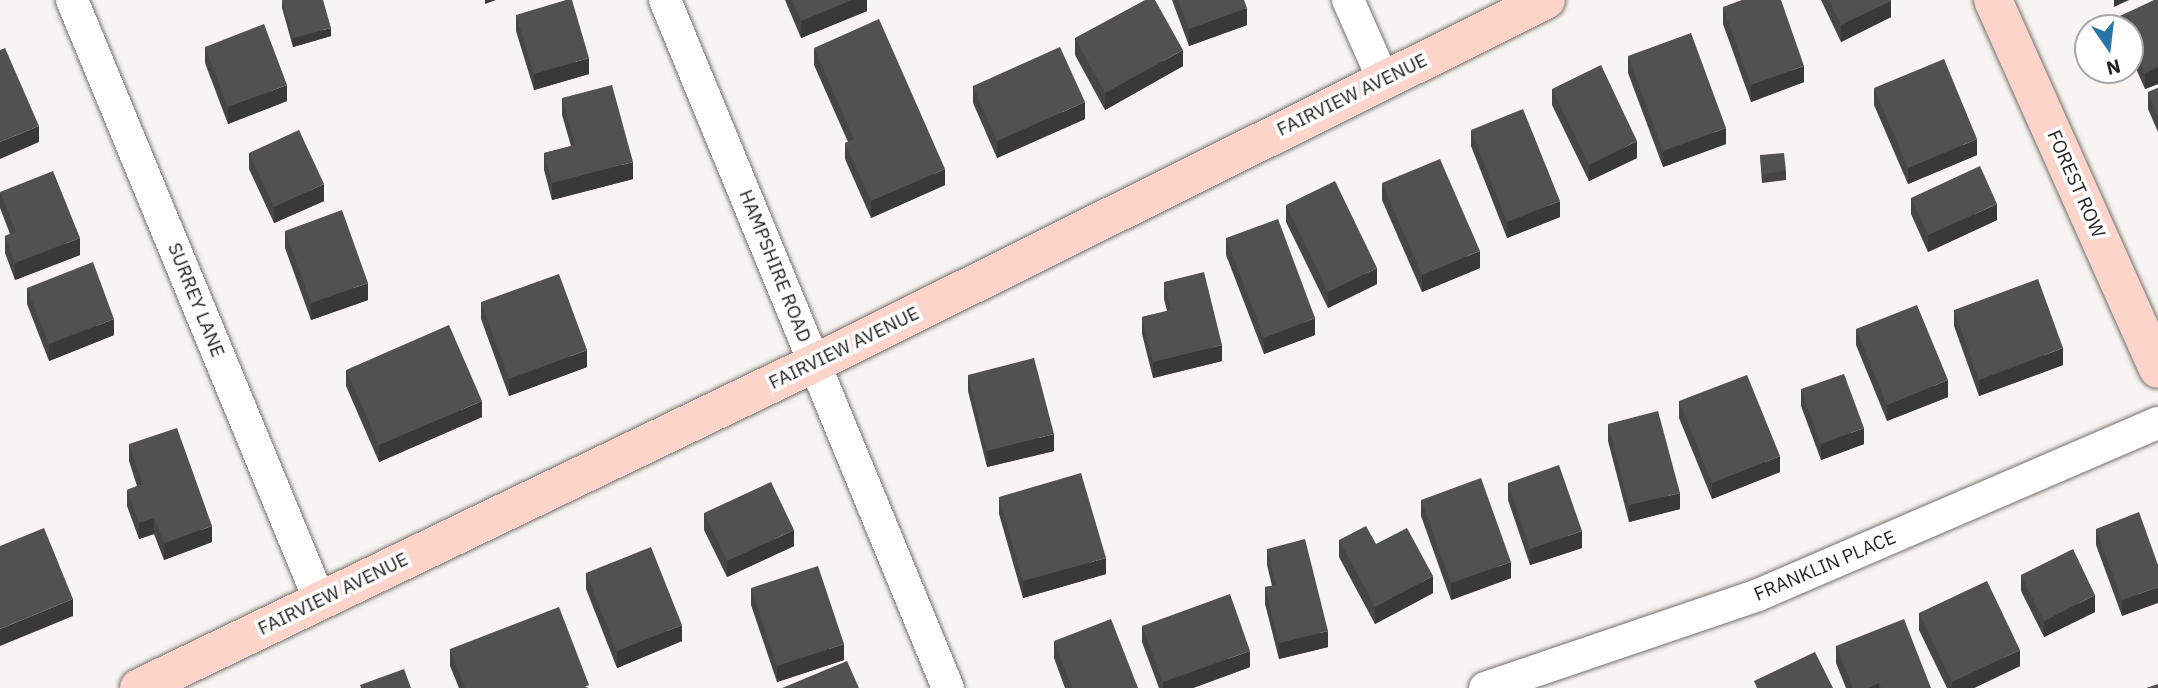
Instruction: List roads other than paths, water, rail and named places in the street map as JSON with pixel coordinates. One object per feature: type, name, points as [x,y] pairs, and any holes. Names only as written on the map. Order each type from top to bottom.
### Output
[{"type":"street","name":"SURREY LANE","points":[[72,0],[320,601]]},
{"type":"street","name":"HAMPSHIRE ROAD","points":[[665,0],[948,688]]},
{"type":"street","points":[[1348,0],[1384,79]]},
{"type":"street","name":"FAIRVIEW AVENUE","points":[[139,688],[815,363],[1546,0]]},
{"type":"street","name":"FOREST ROW","points":[[1993,0],[2158,369]]},
{"type":"street","name":"FRANKLIN PLACE","points":[[1485,688],[1547,678],[1758,595],[2158,424]]}]
